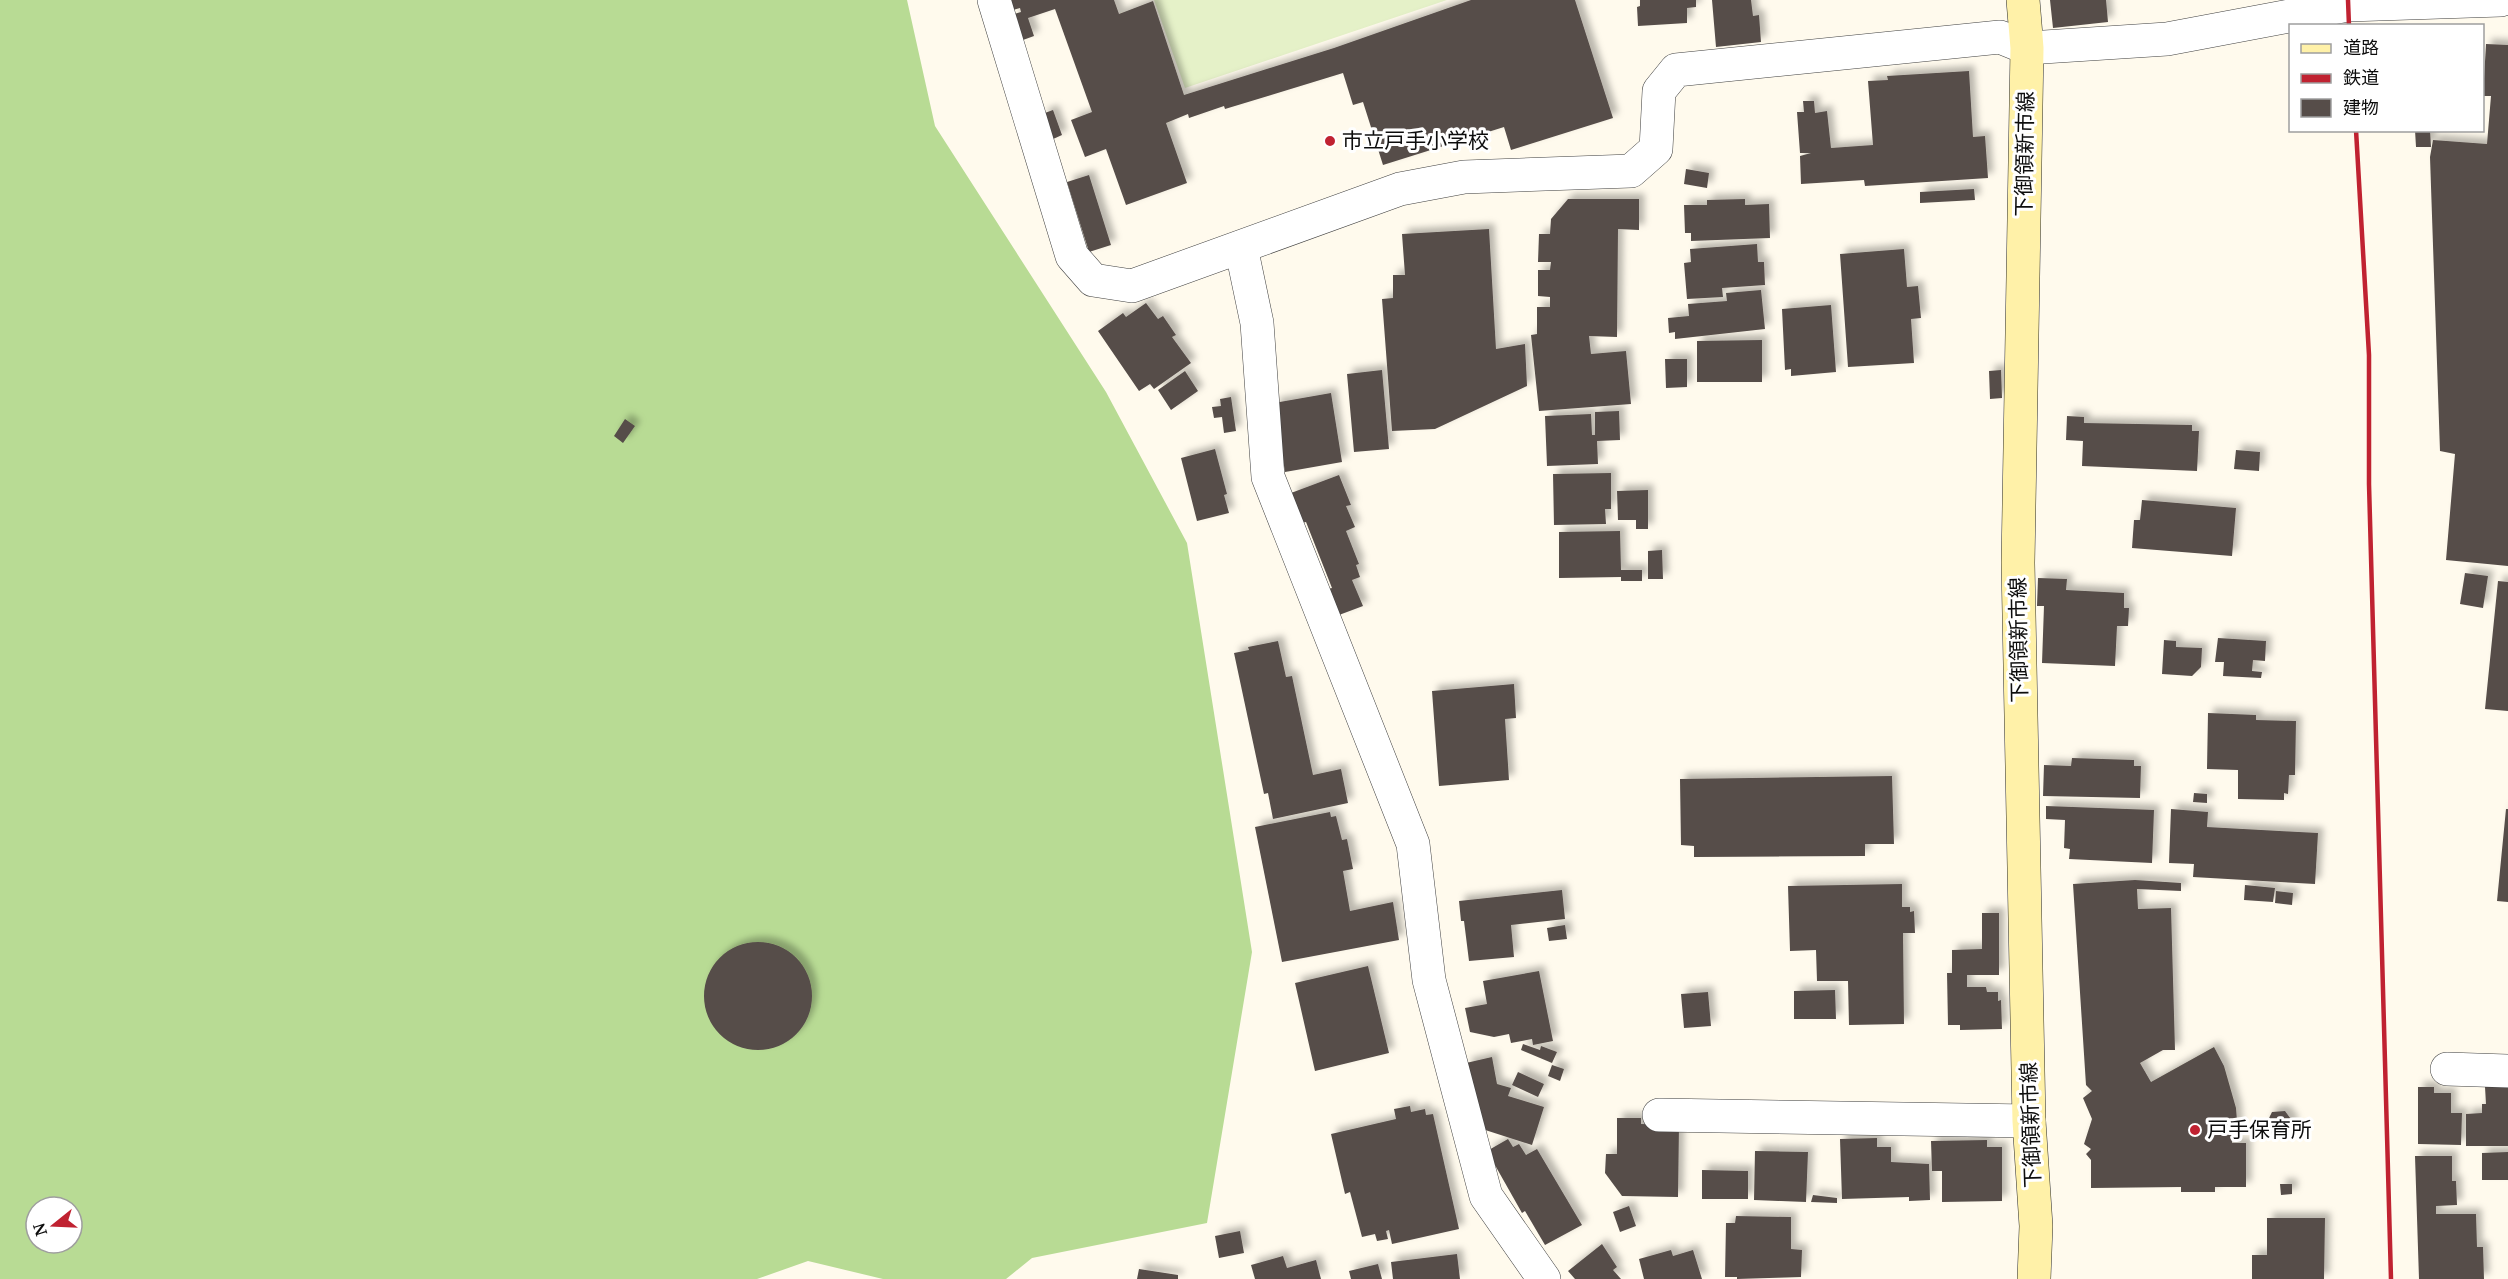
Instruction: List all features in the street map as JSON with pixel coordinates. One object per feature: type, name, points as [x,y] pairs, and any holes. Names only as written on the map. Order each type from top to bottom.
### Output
[{"type":"main road","name":"下御領新市線","points":[[2023,0],[2027,48],[2018,563],[2030,1121],[2036,1226],[2034,1279]]},
{"type":"street","points":[[994,0],[1072,256],[1093,280],[1132,286],[1400,189],[1464,177],[1631,171],[1656,149],[1659,91],[1676,70],[2000,37],[2027,48],[2167,39],[2348,5],[2501,0]]},
{"type":"street","points":[[1241,247],[1257,323],[1268,477],[1413,844],[1429,980],[1486,1196],[1544,1279]]},
{"type":"street","points":[[2447,1069],[2508,1071]]},
{"type":"street","points":[[1659,1115],[2030,1121]]},
{"type":"green space","points":[[0,0],[907,0],[935,126],[1106,392],[1187,543],[1252,952],[1207,1223],[1032,1258],[1006,1279],[883,1279],[808,1261],[757,1279],[0,1279]]},
{"type":"green space","points":[[1154,0],[1447,0],[1185,88]]},
{"type":"building","points":[[1010,0],[1114,0],[1119,14],[1153,1],[1184,95],[1334,48],[1471,0],[1575,0],[1613,118],[1511,150],[1504,127],[1383,165],[1363,102],[1353,105],[1343,73],[1225,109],[1224,106],[1189,118],[1188,114],[1166,123],[1187,183],[1126,205],[1106,149],[1085,157],[1071,120],[1092,112],[1055,9],[1028,18],[1034,36],[1023,40],[1014,14],[1021,12],[1020,8],[1013,10]]},
{"type":"building","points":[[1640,0],[1696,0],[1696,7],[1687,8],[1687,23],[1638,26],[1637,7],[1640,6]]},
{"type":"building","points":[[1712,0],[1751,0],[1753,16],[1759,15],[1761,42],[1716,47]]},
{"type":"building","points":[[2050,0],[2106,0],[2108,22],[2053,28]]},
{"type":"building","points":[[2486,44],[2508,45],[2508,566],[2446,560],[2455,454],[2440,451],[2430,157],[2433,140],[2487,144],[2491,96],[2484,96]]},
{"type":"building","points":[[1969,71],[1973,137],[1985,136],[1988,178],[1865,186],[1864,180],[1801,184],[1800,156],[1811,153],[1800,153],[1797,112],[1804,112],[1803,101],[1814,101],[1815,113],[1827,111],[1831,148],[1873,145],[1868,81],[1888,80],[1887,76]]},
{"type":"building","points":[[1053,110],[1062,135],[1051,140],[1042,114]]},
{"type":"building","points":[[2415,132],[2430,132],[2431,147],[2416,147]]},
{"type":"building","points":[[1686,169],[1709,173],[1707,188],[1684,184]]},
{"type":"building","points":[[1089,175],[1111,245],[1089,252],[1067,182]]},
{"type":"building","points":[[1974,189],[1975,200],[1920,203],[1920,192]]},
{"type":"building","points":[[1568,199],[1639,199],[1639,230],[1618,229],[1617,337],[1589,336],[1591,354],[1626,351],[1631,404],[1539,411],[1531,335],[1537,334],[1537,307],[1550,307],[1550,297],[1538,296],[1538,270],[1550,270],[1551,262],[1538,262],[1539,234],[1550,234],[1551,219]]},
{"type":"building","points":[[1745,199],[1745,205],[1769,204],[1770,238],[1691,241],[1691,233],[1685,233],[1684,205],[1707,205],[1707,200]]},
{"type":"building","points":[[1489,229],[1496,349],[1525,344],[1527,386],[1435,429],[1392,431],[1382,299],[1393,298],[1393,275],[1405,275],[1402,234]]},
{"type":"building","points":[[1757,244],[1758,262],[1764,262],[1765,285],[1722,288],[1723,297],[1687,299],[1684,263],[1691,262],[1690,249]]},
{"type":"building","points":[[1904,249],[1907,287],[1918,286],[1921,318],[1911,319],[1914,363],[1848,367],[1840,254]]},
{"type":"building","points":[[1761,290],[1765,329],[1675,339],[1675,332],[1669,333],[1668,318],[1689,316],[1688,304],[1727,301],[1726,293]]},
{"type":"building","points":[[1146,303],[1158,319],[1163,316],[1176,335],[1172,337],[1191,363],[1154,389],[1150,384],[1139,391],[1098,331],[1123,313],[1126,317]]},
{"type":"building","points":[[1831,305],[1836,372],[1791,376],[1791,369],[1785,370],[1782,309]]},
{"type":"building","points":[[1762,340],[1762,382],[1697,382],[1697,341]]},
{"type":"building","points":[[1665,359],[1687,359],[1687,387],[1666,388]]},
{"type":"building","points":[[1382,370],[1389,449],[1354,452],[1347,374]]},
{"type":"building","points":[[2001,370],[2002,398],[1990,399],[1989,371]]},
{"type":"building","points":[[1185,371],[1198,391],[1171,410],[1158,390]]},
{"type":"building","points":[[1331,393],[1342,462],[1285,472],[1274,403]]},
{"type":"building","points":[[1231,397],[1236,431],[1224,433],[1222,417],[1214,418],[1212,407],[1221,406],[1220,399]]},
{"type":"building","points":[[1619,411],[1620,440],[1597,441],[1598,464],[1547,466],[1545,416],[1591,414],[1592,435],[1595,435],[1595,412]]},
{"type":"building","points":[[2067,416],[2084,417],[2084,423],[2192,425],[2192,431],[2199,431],[2197,471],[2082,466],[2083,441],[2066,440]]},
{"type":"building","points":[[625,419],[635,426],[623,443],[614,436]]},
{"type":"building","points":[[1215,449],[1227,494],[1224,495],[1229,513],[1197,521],[1181,458]]},
{"type":"building","points":[[2236,450],[2260,452],[2259,471],[2234,469]]},
{"type":"building","points":[[1611,473],[1611,509],[1605,509],[1606,524],[1554,525],[1553,474]]},
{"type":"building","points":[[1339,475],[1351,505],[1346,506],[1355,527],[1346,531],[1359,564],[1356,565],[1360,577],[1352,580],[1363,606],[1339,615],[1328,589],[1332,588],[1306,522],[1302,523],[1291,493]]},
{"type":"building","points":[[1648,490],[1648,529],[1636,529],[1636,520],[1618,520],[1617,491]]},
{"type":"building","points":[[2142,500],[2236,508],[2232,556],[2132,548],[2134,520],[2140,520]]},
{"type":"building","points":[[1620,531],[1621,570],[1642,570],[1642,581],[1621,581],[1621,577],[1559,578],[1559,532]]},
{"type":"building","points":[[1662,550],[1663,579],[1648,579],[1648,551]]},
{"type":"building","points":[[2465,573],[2488,576],[2483,608],[2460,604]]},
{"type":"building","points":[[2038,578],[2067,579],[2066,590],[2124,593],[2124,608],[2129,608],[2128,626],[2117,626],[2115,666],[2042,663],[2044,606],[2037,606]]},
{"type":"building","points":[[2498,581],[2508,582],[2508,711],[2485,709]]},
{"type":"building","points":[[2218,638],[2266,641],[2265,661],[2253,660],[2252,671],[2262,672],[2261,678],[2223,676],[2224,662],[2215,662]]},
{"type":"building","points":[[2164,640],[2176,641],[2176,647],[2202,648],[2201,667],[2192,676],[2162,674]]},
{"type":"building","points":[[1278,641],[1286,677],[1292,676],[1313,775],[1341,769],[1348,803],[1273,819],[1268,793],[1264,794],[1234,653],[1249,650],[1248,647]]},
{"type":"building","points":[[1514,684],[1516,718],[1505,719],[1509,780],[1439,786],[1432,691]]},
{"type":"building","points":[[2208,713],[2256,715],[2256,720],[2296,721],[2295,775],[2289,775],[2288,794],[2284,793],[2284,800],[2238,799],[2238,770],[2207,769]]},
{"type":"building","points":[[2072,758],[2134,760],[2134,766],[2141,766],[2140,798],[2043,796],[2044,765],[2071,766]]},
{"type":"building","points":[[1892,776],[1894,844],[1865,844],[1865,856],[1694,857],[1694,846],[1681,845],[1680,779]]},
{"type":"building","points":[[2194,793],[2207,794],[2207,803],[2193,802]]},
{"type":"building","points":[[2046,806],[2154,810],[2152,863],[2069,859],[2070,849],[2064,848],[2065,820],[2046,819]]},
{"type":"building","points":[[2171,809],[2208,812],[2207,827],[2318,833],[2315,884],[2193,877],[2194,864],[2169,863]]},
{"type":"building","points":[[2506,809],[2508,809],[2508,902],[2497,901]]},
{"type":"building","points":[[1330,812],[1331,817],[1336,816],[1342,840],[1347,839],[1353,869],[1343,871],[1350,911],[1393,902],[1399,940],[1282,962],[1255,827]]},
{"type":"building","points":[[2135,880],[2181,883],[2181,891],[2137,889],[2138,909],[2171,908],[2175,1050],[2163,1050],[2140,1063],[2151,1082],[2214,1047],[2224,1066],[2236,1108],[2238,1134],[2232,1134],[2232,1143],[2246,1143],[2246,1187],[2215,1187],[2215,1192],[2181,1192],[2181,1187],[2091,1188],[2091,1160],[2086,1154],[2091,1149],[2084,1144],[2092,1119],[2083,1098],[2092,1091],[2086,1085],[2073,884]]},
{"type":"building","points":[[1902,884],[1902,907],[1910,907],[1910,912],[1914,911],[1915,933],[1903,933],[1904,1024],[1849,1025],[1848,981],[1817,981],[1816,950],[1790,951],[1788,886]]},
{"type":"building","points":[[2245,885],[2275,888],[2273,902],[2244,900]]},
{"type":"building","points":[[1562,890],[1565,919],[1511,925],[1514,957],[1469,961],[1459,901]]},
{"type":"building","points":[[2276,891],[2293,893],[2292,905],[2275,903]]},
{"type":"building","points":[[1982,913],[1999,913],[1999,975],[1967,975],[1967,987],[1986,987],[1987,992],[1998,992],[1998,1001],[2001,1000],[2002,1029],[1960,1030],[1960,1025],[1948,1025],[1947,973],[1952,973],[1952,950],[1982,949]]},
{"type":"building","points":[[1565,925],[1567,939],[1549,941],[1547,928]]},
{"type":"building","points":[[758,942],[779,946],[796,958],[808,975],[812,996],[808,1017],[796,1034],[779,1046],[758,1050],[737,1046],[720,1034],[708,1017],[704,996],[708,975],[720,958],[737,946]]},
{"type":"building","points":[[1368,966],[1389,1053],[1315,1071],[1295,983]]},
{"type":"building","points":[[1539,971],[1553,1041],[1533,1045],[1532,1039],[1511,1043],[1509,1034],[1494,1037],[1470,1032],[1465,1008],[1487,1004],[1483,981]]},
{"type":"building","points":[[1835,990],[1836,1019],[1794,1019],[1794,991]]},
{"type":"building","points":[[1708,992],[1711,1026],[1684,1028],[1681,994]]},
{"type":"building","points":[[1523,1044],[1540,1050],[1541,1046],[1557,1052],[1552,1063],[1521,1050]]},
{"type":"building","points":[[1492,1057],[1497,1084],[1511,1088],[1508,1096],[1544,1107],[1532,1145],[1479,1128],[1466,1063]]},
{"type":"building","points":[[1552,1065],[1564,1069],[1560,1081],[1548,1076]]},
{"type":"building","points":[[1518,1072],[1544,1084],[1538,1097],[1512,1085]]},
{"type":"building","points":[[2418,1087],[2434,1087],[2434,1093],[2451,1093],[2451,1113],[2462,1113],[2461,1145],[2418,1144]]},
{"type":"building","points":[[2485,1087],[2508,1087],[2508,1146],[2466,1146],[2466,1114],[2482,1113],[2482,1104],[2486,1104]]},
{"type":"building","points":[[1410,1106],[1411,1112],[1425,1109],[1426,1115],[1433,1114],[1459,1229],[1392,1244],[1389,1230],[1386,1231],[1388,1239],[1377,1241],[1375,1234],[1362,1237],[1350,1192],[1345,1194],[1331,1134],[1396,1119],[1394,1109]]},
{"type":"building","points":[[2285,1111],[2293,1122],[2287,1135],[2273,1135],[2266,1124],[2272,1112]]},
{"type":"building","points":[[1617,1118],[1641,1118],[1641,1124],[1679,1125],[1678,1197],[1622,1196],[1605,1173],[1606,1154],[1617,1154]]},
{"type":"building","points":[[1877,1138],[1877,1147],[1891,1147],[1891,1162],[1929,1164],[1930,1200],[1909,1201],[1909,1197],[1842,1199],[1840,1139]]},
{"type":"building","points":[[1508,1139],[1513,1147],[1519,1144],[1526,1155],[1537,1149],[1582,1225],[1545,1245],[1525,1211],[1522,1213],[1487,1151]]},
{"type":"building","points":[[1987,1140],[1987,1147],[2002,1147],[2002,1201],[1942,1202],[1942,1171],[1932,1171],[1931,1141]]},
{"type":"building","points":[[1755,1151],[1808,1152],[1806,1202],[1754,1200]]},
{"type":"building","points":[[2508,1152],[2508,1180],[2482,1180],[2482,1153]]},
{"type":"building","points":[[2415,1156],[2452,1156],[2452,1181],[2456,1181],[2457,1205],[2436,1206],[2436,1214],[2476,1214],[2477,1247],[2483,1247],[2484,1279],[2419,1279]]},
{"type":"building","points":[[1702,1170],[1748,1171],[1748,1199],[1702,1199]]},
{"type":"building","points":[[2280,1184],[2292,1184],[2292,1194],[2281,1195]]},
{"type":"building","points":[[1813,1195],[1837,1198],[1837,1203],[1811,1202]]},
{"type":"building","points":[[1629,1206],[1636,1226],[1620,1232],[1613,1212]]},
{"type":"building","points":[[1736,1216],[1791,1217],[1791,1249],[1802,1250],[1801,1277],[1737,1279],[1737,1277],[1725,1277],[1726,1223],[1735,1223]]},
{"type":"building","points":[[2267,1218],[2325,1218],[2324,1279],[2252,1279],[2252,1255],[2267,1255]]},
{"type":"building","points":[[1240,1231],[1244,1253],[1219,1258],[1215,1236]]},
{"type":"building","points":[[1602,1244],[1617,1267],[1613,1270],[1621,1279],[1575,1279],[1568,1271]]},
{"type":"building","points":[[1671,1250],[1673,1256],[1693,1250],[1702,1279],[1644,1279],[1639,1259]]},
{"type":"building","points":[[1457,1254],[1460,1279],[1393,1279],[1391,1262]]},
{"type":"building","points":[[1283,1256],[1287,1268],[1316,1260],[1321,1279],[1255,1279],[1251,1265]]},
{"type":"building","points":[[1378,1264],[1382,1279],[1351,1279],[1349,1271]]},
{"type":"building","points":[[1139,1269],[1178,1275],[1178,1279],[1137,1279]]},
{"type":"railway","points":[[2348,0],[2349,24]]},
{"type":"railway","points":[[2356,132],[2369,355],[2369,484],[2391,1279]]},
{"type":"place","name":"市立戸手小学校","points":[[1330,141]]},
{"type":"place","name":"戸手保育所","points":[[2195,1130]]}]
